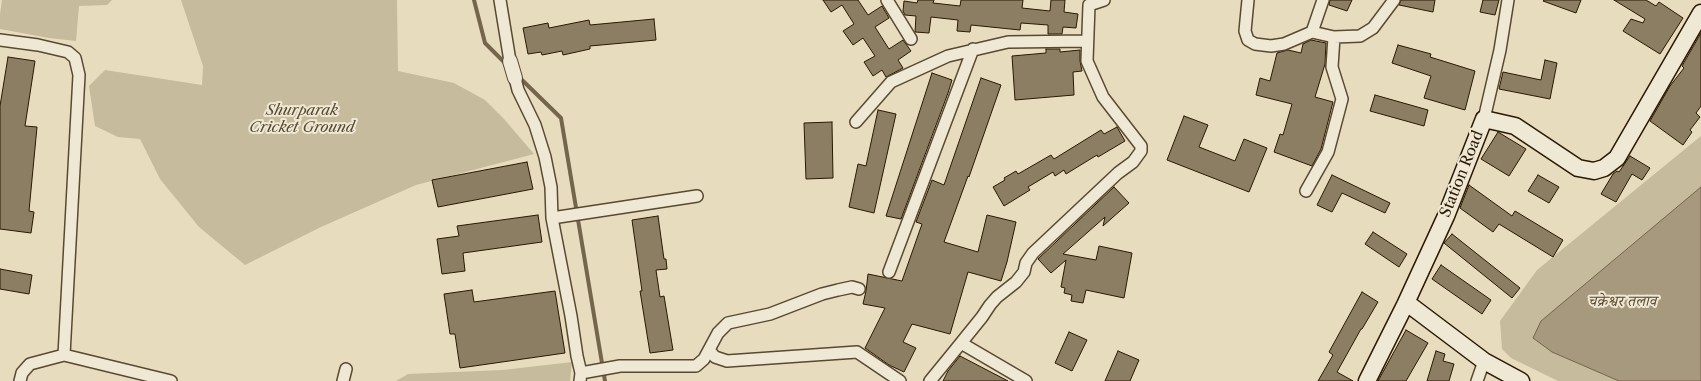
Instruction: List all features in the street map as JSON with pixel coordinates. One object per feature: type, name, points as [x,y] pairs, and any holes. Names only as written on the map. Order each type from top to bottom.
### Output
[{"type":"main road","name":"Station Road","points":[[1368,381],[1407,303],[1446,216],[1484,119],[1515,126],[1578,168],[1594,171],[1604,168],[1617,158],[1701,13]]},
{"type":"main road","points":[[1407,303],[1484,361],[1521,381]]},
{"type":"street","points":[[500,0],[510,61],[518,90],[535,125],[545,157],[550,187],[552,218],[577,356],[583,375],[620,366],[696,366],[704,359],[718,333],[728,323],[770,314],[830,292],[852,287],[859,289]]},
{"type":"street","points":[[887,0],[911,39]]},
{"type":"street","points":[[930,381],[997,297],[1016,282],[1024,272],[1026,264],[1033,253],[1118,173],[1133,162],[1141,151],[1141,146],[1103,97],[1087,61],[1086,2],[1104,0]]},
{"type":"street","points":[[1248,0],[1245,31],[1248,40],[1255,44],[1271,46],[1284,44],[1312,32],[1334,37],[1360,36],[1374,28],[1394,0]]},
{"type":"street","points":[[1312,32],[1323,0]]},
{"type":"street","points":[[1484,119],[1500,50],[1508,0]]},
{"type":"street","points":[[1306,191],[1328,152],[1342,99],[1332,67],[1334,37]]},
{"type":"street","points":[[0,40],[61,49],[68,52],[75,58],[79,75],[64,355]]},
{"type":"street","points":[[856,122],[891,82],[948,56],[1008,42],[1088,41]]},
{"type":"street","points":[[889,272],[973,49]]},
{"type":"street","points":[[552,218],[697,196]]},
{"type":"street","points":[[962,343],[1026,381]]},
{"type":"street","points":[[709,350],[715,357],[727,361],[857,352],[900,381]]},
{"type":"street","points":[[20,381],[22,373],[30,364],[64,355],[171,381]]},
{"type":"street","points":[[1478,381],[1484,361]]},
{"type":"street","points":[[343,381],[346,369]]},
{"type":"green space","points":[[2,0],[112,0],[107,5],[79,6],[76,41],[0,29]]},
{"type":"green space","name":"Shurparak Cricket Ground","points":[[181,0],[397,0],[398,71],[454,83],[485,100],[534,154],[416,185],[321,227],[245,265],[199,227],[160,179],[140,139],[118,137],[95,126],[89,86],[105,70],[202,85],[203,66]]},
{"type":"green space","name":"चक्रेश्वर तलाव","points":[[1701,136],[1701,381],[1558,381],[1511,358],[1502,349],[1500,321],[1537,270]]},
{"type":"green space","points":[[572,362],[570,381],[396,381],[408,374],[503,370]]},
{"type":"shaded area","name":"चक्रेश्वर तलाव","points":[[1701,187],[1701,381],[1619,381],[1552,352],[1533,338],[1541,321]]},
{"type":"building","points":[[823,0],[858,0],[868,15],[882,6],[889,18],[875,27],[889,49],[903,40],[911,51],[898,60],[903,68],[886,77],[882,70],[873,76],[864,62],[875,56],[863,38],[853,45],[843,31],[854,24],[842,5],[831,12]]},
{"type":"building","points":[[918,0],[934,0],[933,3],[960,6],[961,0],[1023,0],[1022,8],[1050,11],[1051,0],[1065,0],[1064,12],[1078,14],[1076,28],[1063,27],[1062,34],[1048,34],[1048,25],[1021,23],[1020,30],[971,25],[970,32],[957,31],[958,20],[931,17],[929,33],[915,32],[916,16],[905,15],[903,11],[904,1],[917,3]]},
{"type":"building","points":[[1330,0],[1352,0],[1347,11],[1329,5]]},
{"type":"building","points":[[1401,0],[1435,0],[1433,12],[1399,5]]},
{"type":"building","points":[[1483,0],[1499,0],[1495,15],[1480,12]]},
{"type":"building","points":[[1544,0],[1581,0],[1576,13]]},
{"type":"building","points":[[1614,0],[1646,0],[1656,6],[1659,2],[1683,18],[1660,54],[1623,31],[1631,19],[1643,23],[1645,19]]},
{"type":"building","points":[[654,19],[656,40],[590,46],[590,49],[563,55],[562,51],[542,55],[541,52],[528,54],[523,28],[548,23],[549,28],[589,20],[590,25]]},
{"type":"building","points":[[1701,33],[1701,106],[1696,113],[1700,117],[1690,130],[1692,132],[1683,145],[1650,121],[1670,86],[1684,68],[1682,66]]},
{"type":"building","points":[[1311,40],[1326,43],[1325,64],[1315,97],[1333,102],[1321,149],[1312,166],[1274,152],[1280,134],[1283,135],[1292,104],[1256,95],[1260,78],[1270,81],[1277,53],[1288,50],[1301,53],[1303,44]]},
{"type":"building","points":[[1398,45],[1431,54],[1430,57],[1475,71],[1465,110],[1424,98],[1431,76],[1392,63]]},
{"type":"building","points":[[1046,49],[1060,49],[1060,52],[1080,50],[1082,71],[1073,72],[1074,95],[1015,100],[1012,56],[1046,53]]},
{"type":"building","points":[[8,57],[35,61],[25,126],[37,127],[29,211],[34,212],[31,233],[0,229],[0,106]]},
{"type":"building","points":[[1545,60],[1557,63],[1550,99],[1499,89],[1503,72],[1541,80]]},
{"type":"building","points":[[932,73],[952,80],[948,93],[901,219],[886,216]]},
{"type":"building","points":[[981,78],[1001,85],[944,242],[978,252],[987,215],[1016,222],[1007,262],[1001,281],[968,272],[950,334],[912,324],[903,342],[916,348],[904,372],[889,365],[865,348],[885,308],[863,304],[868,274],[902,281],[922,224],[916,222],[932,180],[944,185]]},
{"type":"building","points":[[1375,95],[1428,110],[1424,126],[1370,111]]},
{"type":"building","points":[[878,110],[896,114],[874,213],[849,207],[858,164],[866,166]]},
{"type":"building","points":[[1184,116],[1208,125],[1199,147],[1235,161],[1244,139],[1267,148],[1249,192],[1167,160]]},
{"type":"building","points":[[832,122],[833,178],[806,179],[804,123]]},
{"type":"building","points":[[1117,127],[1125,141],[1066,174],[1064,170],[1055,176],[1053,172],[1028,187],[1030,190],[1004,206],[993,187],[1005,180],[1004,178],[1016,171],[1018,174],[1051,155],[1054,159],[1101,130],[1104,134]]},
{"type":"building","points":[[1498,132],[1526,149],[1509,176],[1481,159]]},
{"type":"building","points":[[1630,156],[1650,168],[1642,180],[1632,174],[1616,202],[1601,194],[1613,174],[1617,171],[1619,172]]},
{"type":"building","points":[[527,162],[533,189],[438,207],[432,180]]},
{"type":"building","points":[[1332,175],[1390,203],[1385,213],[1342,193],[1332,212],[1317,205]]},
{"type":"building","points":[[1538,175],[1559,187],[1549,203],[1528,191]]},
{"type":"building","points":[[1469,185],[1512,216],[1515,211],[1563,240],[1553,257],[1499,224],[1493,232],[1460,208]]},
{"type":"building","points":[[1114,187],[1129,203],[1103,226],[1105,217],[1063,254],[1096,260],[1099,246],[1132,253],[1124,298],[1086,290],[1083,303],[1071,301],[1072,295],[1064,293],[1065,288],[1061,287],[1066,260],[1051,273],[1038,259]]},
{"type":"building","points":[[538,215],[542,242],[463,253],[465,271],[442,274],[437,239],[459,236],[457,226]]},
{"type":"building","points":[[658,216],[667,269],[656,270],[660,297],[664,296],[673,350],[650,353],[640,291],[642,291],[632,220]]},
{"type":"building","points":[[1373,232],[1407,254],[1399,267],[1365,244]]},
{"type":"building","points":[[1452,234],[1520,288],[1512,298],[1444,243]]},
{"type":"building","points":[[1441,265],[1491,300],[1482,314],[1432,279]]},
{"type":"building","points":[[0,269],[32,275],[29,294],[0,289]]},
{"type":"building","points":[[472,290],[474,302],[555,291],[565,353],[460,368],[455,334],[450,334],[444,294]]},
{"type":"building","points":[[1362,292],[1378,302],[1337,372],[1353,381],[1318,381],[1333,355],[1329,352]]},
{"type":"building","points":[[1406,330],[1428,343],[1406,381],[1378,381]]},
{"type":"building","points":[[1069,332],[1087,340],[1072,371],[1055,363]]},
{"type":"building","points":[[1118,351],[1139,360],[1130,381],[1105,381]]},
{"type":"building","points":[[1436,351],[1445,354],[1443,361],[1454,364],[1449,381],[1427,381]]},
{"type":"building","points":[[960,356],[1008,381],[943,381]]},
{"type":"waterway","points":[[474,0],[485,43],[505,63]]},
{"type":"waterway","points":[[519,77],[561,118],[605,381]]}]
